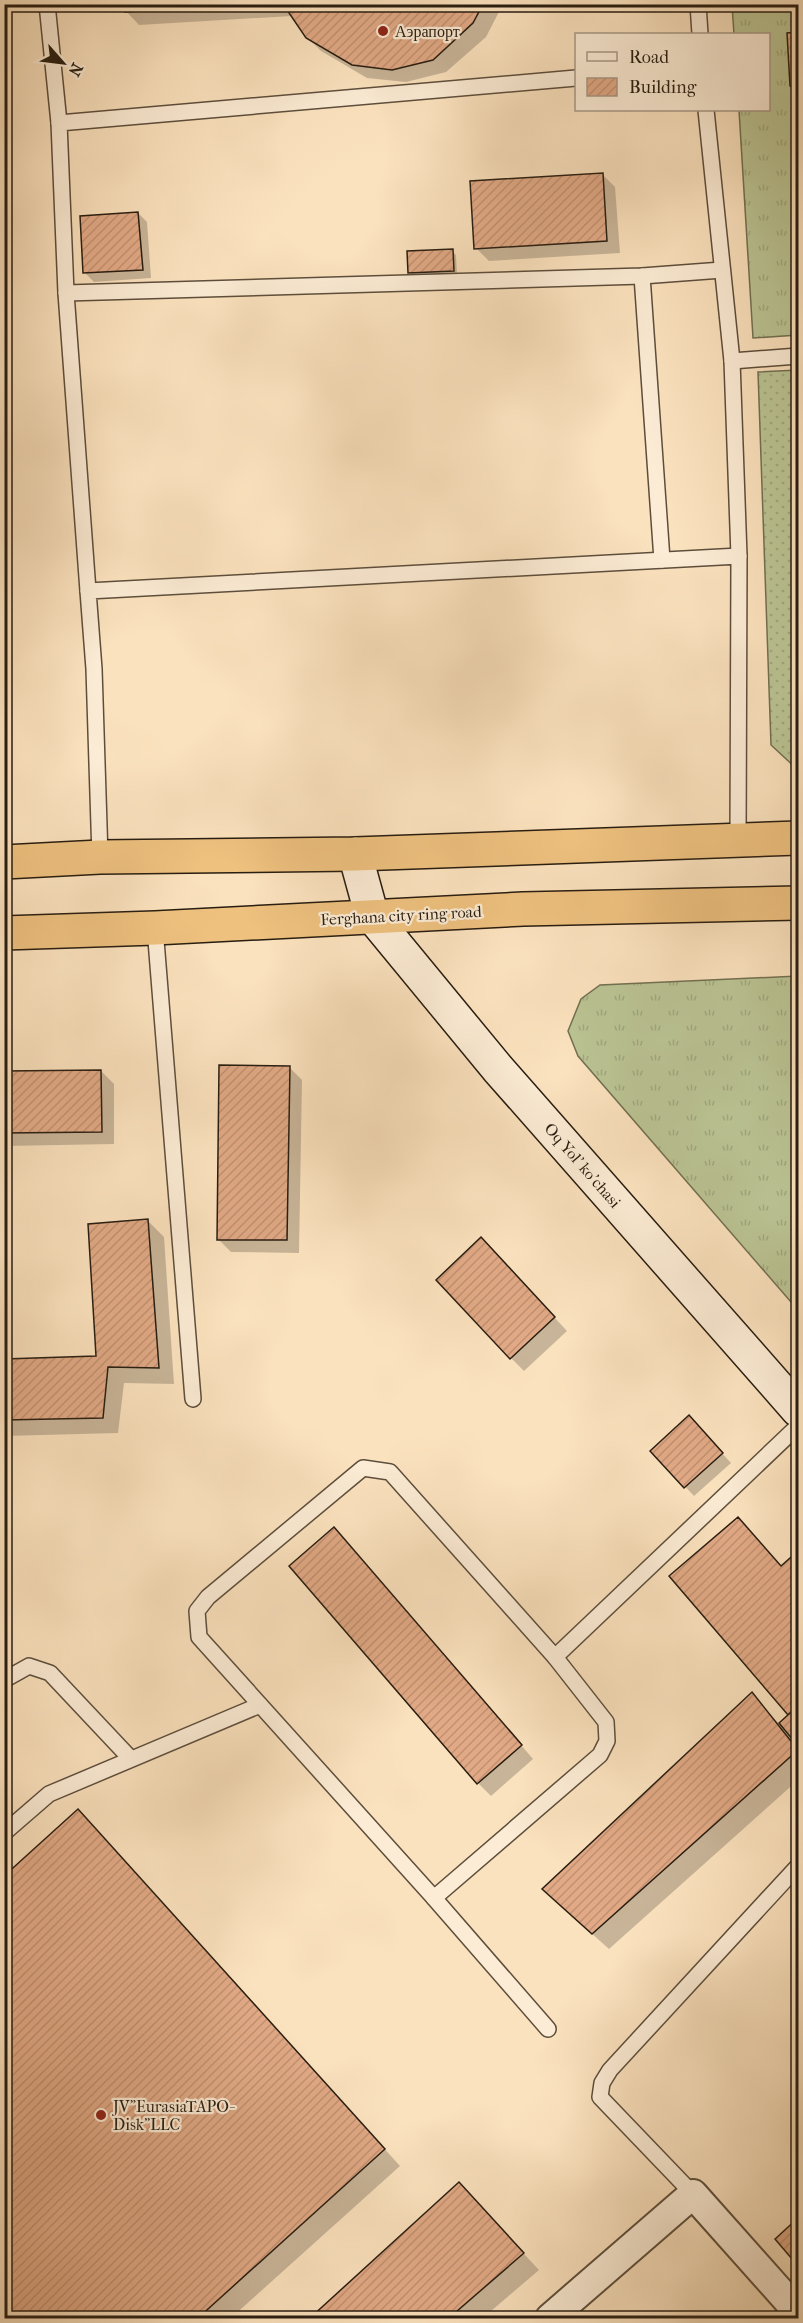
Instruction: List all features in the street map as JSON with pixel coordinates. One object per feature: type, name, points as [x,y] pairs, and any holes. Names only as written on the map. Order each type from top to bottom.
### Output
[{"type":"highway","points":[[4,861],[100,857],[355,854],[798,838]]},
{"type":"highway","name":"Ferghana city ring road","points":[[4,933],[155,928],[523,909],[798,903]]},
{"type":"street","points":[[355,854],[372,916]]},
{"type":"street","name":"Oq Yol' ko'chasi","points":[[372,916],[498,1069],[798,1410]]},
{"type":"street","points":[[550,2319],[693,2194],[798,2312]]},
{"type":"lane","points":[[47,4],[59,123],[66,293],[94,669],[100,857]]},
{"type":"lane","points":[[698,4],[700,33]]},
{"type":"lane","points":[[59,123],[575,78]]},
{"type":"lane","points":[[706,111],[732,361],[739,556],[738,840]]},
{"type":"lane","points":[[66,293],[642,276],[722,270]]},
{"type":"lane","points":[[642,276],[662,560]]},
{"type":"lane","points":[[732,361],[798,356]]},
{"type":"lane","points":[[88,591],[739,556]]},
{"type":"lane","points":[[155,928],[193,1399]]},
{"type":"lane","points":[[555,1657],[798,1426]]},
{"type":"lane","points":[[434,1898],[600,1755],[607,1741],[606,1722],[555,1657],[390,1472],[363,1468],[208,1597],[197,1611],[199,1636],[548,2029]]},
{"type":"lane","points":[[4,1680],[29,1666],[50,1673],[130,1758]]},
{"type":"lane","points":[[4,1833],[48,1794],[130,1758],[260,1706]]},
{"type":"lane","points":[[693,2194],[600,2097],[602,2083],[610,2070],[798,1866]]},
{"type":"green space","points":[[732,5],[798,5],[798,335],[753,338],[739,111],[770,111],[770,33],[734,33]]},
{"type":"green space","points":[[798,370],[798,770],[771,745],[758,372]]},
{"type":"green space","points":[[798,976],[798,1301],[791,1302],[578,1056],[568,1031],[581,999],[600,985]]},
{"type":"building","points":[[125,4],[255,4],[125,12]]},
{"type":"building","name":"Аэрапорт","points":[[283,4],[483,4],[473,23],[433,60],[392,70],[352,65],[306,38]]},
{"type":"building","points":[[798,32],[798,86],[790,86],[787,33]]},
{"type":"building","points":[[603,173],[607,241],[474,249],[470,181]]},
{"type":"building","points":[[138,212],[143,270],[83,273],[80,216]]},
{"type":"building","points":[[453,249],[454,271],[408,273],[407,251]]},
{"type":"building","points":[[219,1065],[290,1066],[287,1240],[217,1240]]},
{"type":"building","points":[[101,1070],[102,1132],[4,1133],[4,1071]]},
{"type":"building","points":[[148,1219],[159,1368],[108,1367],[103,1418],[4,1420],[4,1359],[96,1356],[88,1224]]},
{"type":"building","points":[[481,1237],[555,1317],[510,1359],[436,1280]]},
{"type":"building","points":[[689,1415],[723,1453],[684,1488],[650,1451]]},
{"type":"building","points":[[738,1517],[781,1566],[798,1551],[798,1706],[788,1715],[669,1576]]},
{"type":"building","points":[[334,1527],[522,1745],[477,1784],[289,1566]]},
{"type":"building","points":[[752,1692],[798,1750],[592,1934],[542,1889]]},
{"type":"building","points":[[798,1706],[798,1746],[779,1723]]},
{"type":"building","points":[[78,1809],[385,2149],[198,2318],[11,2318],[4,2311],[4,1876]]},
{"type":"building","points":[[459,2182],[524,2253],[449,2318],[310,2318]]},
{"type":"building","points":[[798,2218],[798,2266],[775,2239]]},
{"type":"place","name":"Аэрапорт","points":[[383,31]]},
{"type":"place","name":"JV”EurasiaTAPO- Disk”LLC","points":[[101,2115]]}]
